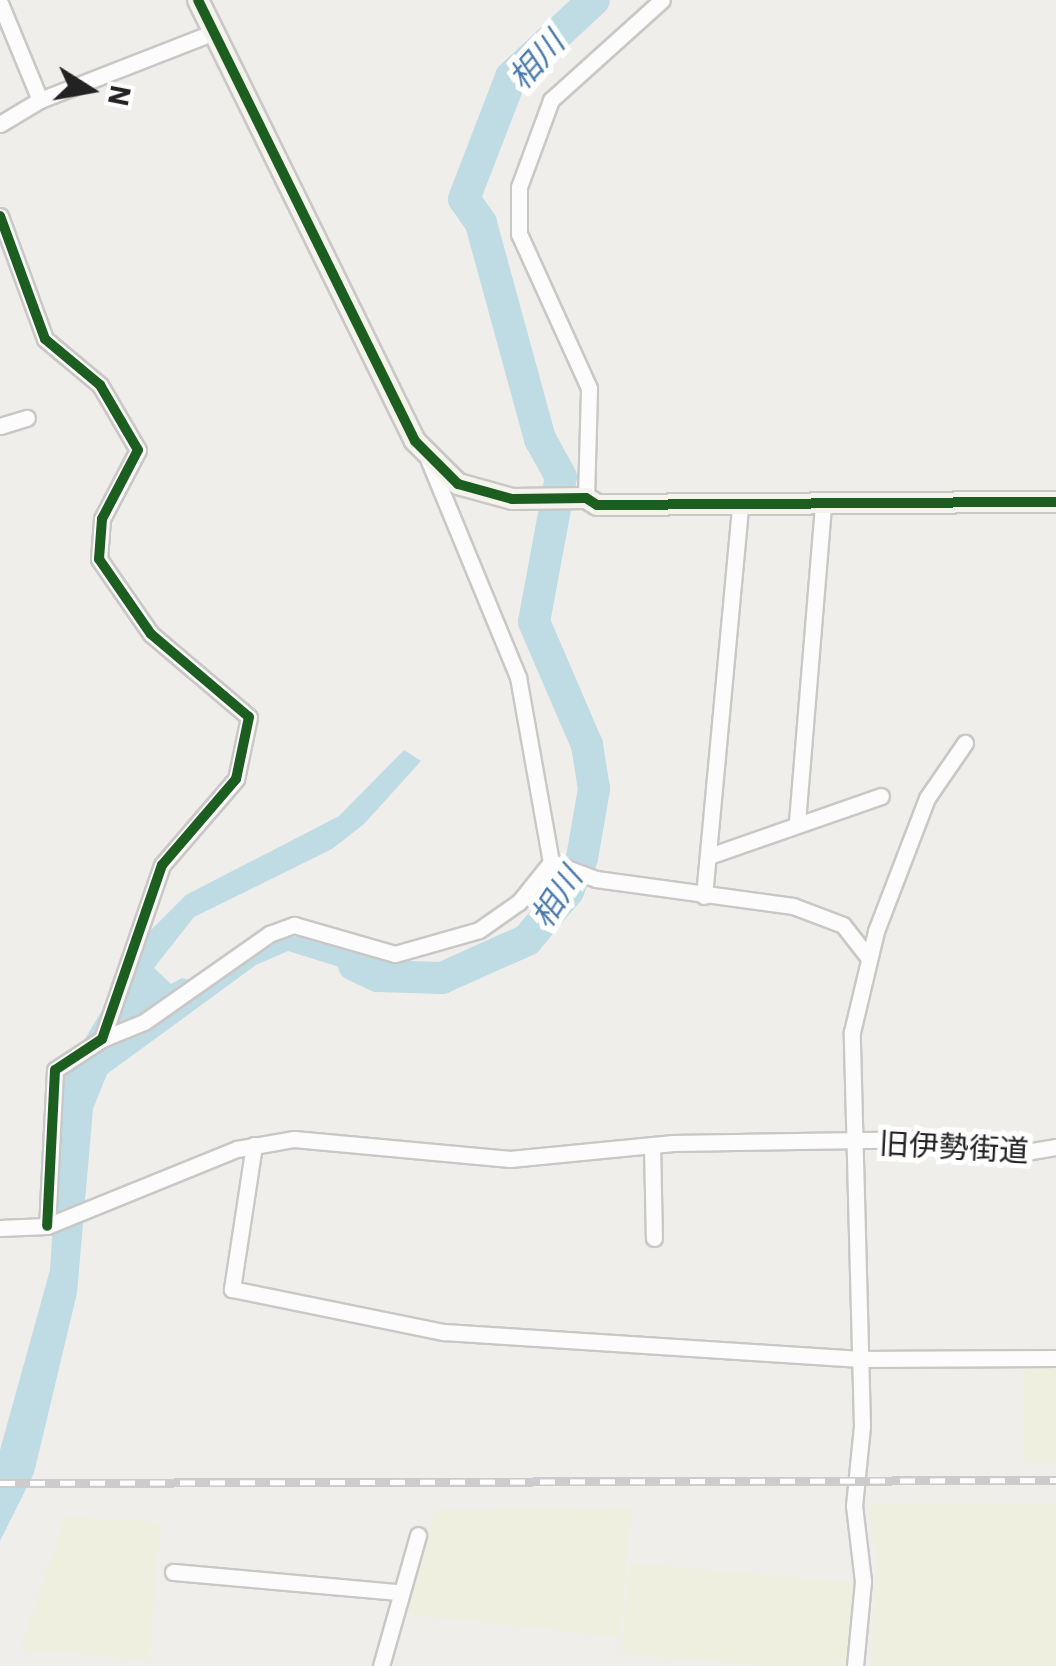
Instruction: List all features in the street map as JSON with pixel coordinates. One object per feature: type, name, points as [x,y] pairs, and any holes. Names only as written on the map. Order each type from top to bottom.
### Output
[{"type":"street","points":[[0,1228],[47,1226],[55,1070],[102,1039],[115,1039],[294,926],[395,954],[479,930],[519,902],[551,862],[514,664],[428,459],[198,0]]},
{"type":"street","points":[[582,498],[589,388],[519,234],[518,187],[550,100],[662,0]]},
{"type":"street","points":[[0,3],[40,100]]},
{"type":"street","points":[[0,124],[40,100],[214,32]]},
{"type":"street","points":[[0,216],[45,339],[109,395],[138,450],[102,519],[99,558],[151,634],[250,717],[236,778],[162,864],[102,1039]]},
{"type":"street","points":[[0,426],[27,418]]},
{"type":"street","points":[[428,459],[474,492],[582,498],[597,505],[1055,504]]},
{"type":"street","points":[[704,896],[740,505]]},
{"type":"street","points":[[797,822],[822,507]]},
{"type":"street","points":[[854,1666],[863,1581],[854,1506],[862,1426],[856,1359],[852,1032],[868,957],[927,798],[965,743]]},
{"type":"street","points":[[710,856],[797,822],[881,796]]},
{"type":"street","points":[[551,862],[596,879],[793,906],[827,918],[868,957]]},
{"type":"street","name":"旧伊勢街道","points":[[47,1226],[254,1145],[294,1139],[510,1159],[652,1146],[919,1140],[1014,1154],[1056,1147]]},
{"type":"street","points":[[254,1145],[232,1289],[444,1332],[856,1359],[1056,1358]]},
{"type":"street","points":[[652,1146],[654,1238]]},
{"type":"street","points":[[380,1666],[398,1592],[418,1536]]},
{"type":"street","points":[[173,1572],[398,1592]]},
{"type":"green space","points":[[1023,1367],[1056,1367],[1056,1463],[1023,1463]]},
{"type":"green space","points":[[1056,1503],[1056,1666],[870,1666],[877,1565],[867,1504]]},
{"type":"green space","points":[[632,1508],[620,1637],[401,1614],[436,1510]]},
{"type":"green space","points":[[65,1517],[161,1522],[149,1660],[20,1649]]},
{"type":"green space","points":[[629,1563],[856,1583],[849,1666],[762,1666],[621,1654]]},
{"type":"water","points":[[404,750],[421,761],[364,824],[332,849],[194,917],[154,968],[171,984],[182,978],[208,985],[284,938],[303,935],[397,969],[468,973],[378,979],[288,951],[256,965],[107,1074],[93,1109],[77,1293],[34,1473],[0,1541],[0,1450],[50,1270],[62,1077],[149,932],[186,895],[339,816]]},
{"type":"waterway","name":"相川","points":[[354,965],[378,976],[442,978],[527,940],[568,891],[582,858],[594,789],[587,745],[534,622],[561,477],[540,439],[481,223],[464,199],[511,77],[594,0]]},
{"type":"railway","points":[[0,1483],[1056,1480]]},
{"type":"cycle path","points":[[198,0],[415,441],[458,484],[512,499],[586,498],[597,505],[1056,502]]},
{"type":"cycle path","points":[[0,216],[45,339],[100,385],[138,450],[102,519],[99,559],[151,634],[249,717],[236,779],[162,865],[102,1039],[55,1070],[47,1226]]}]
